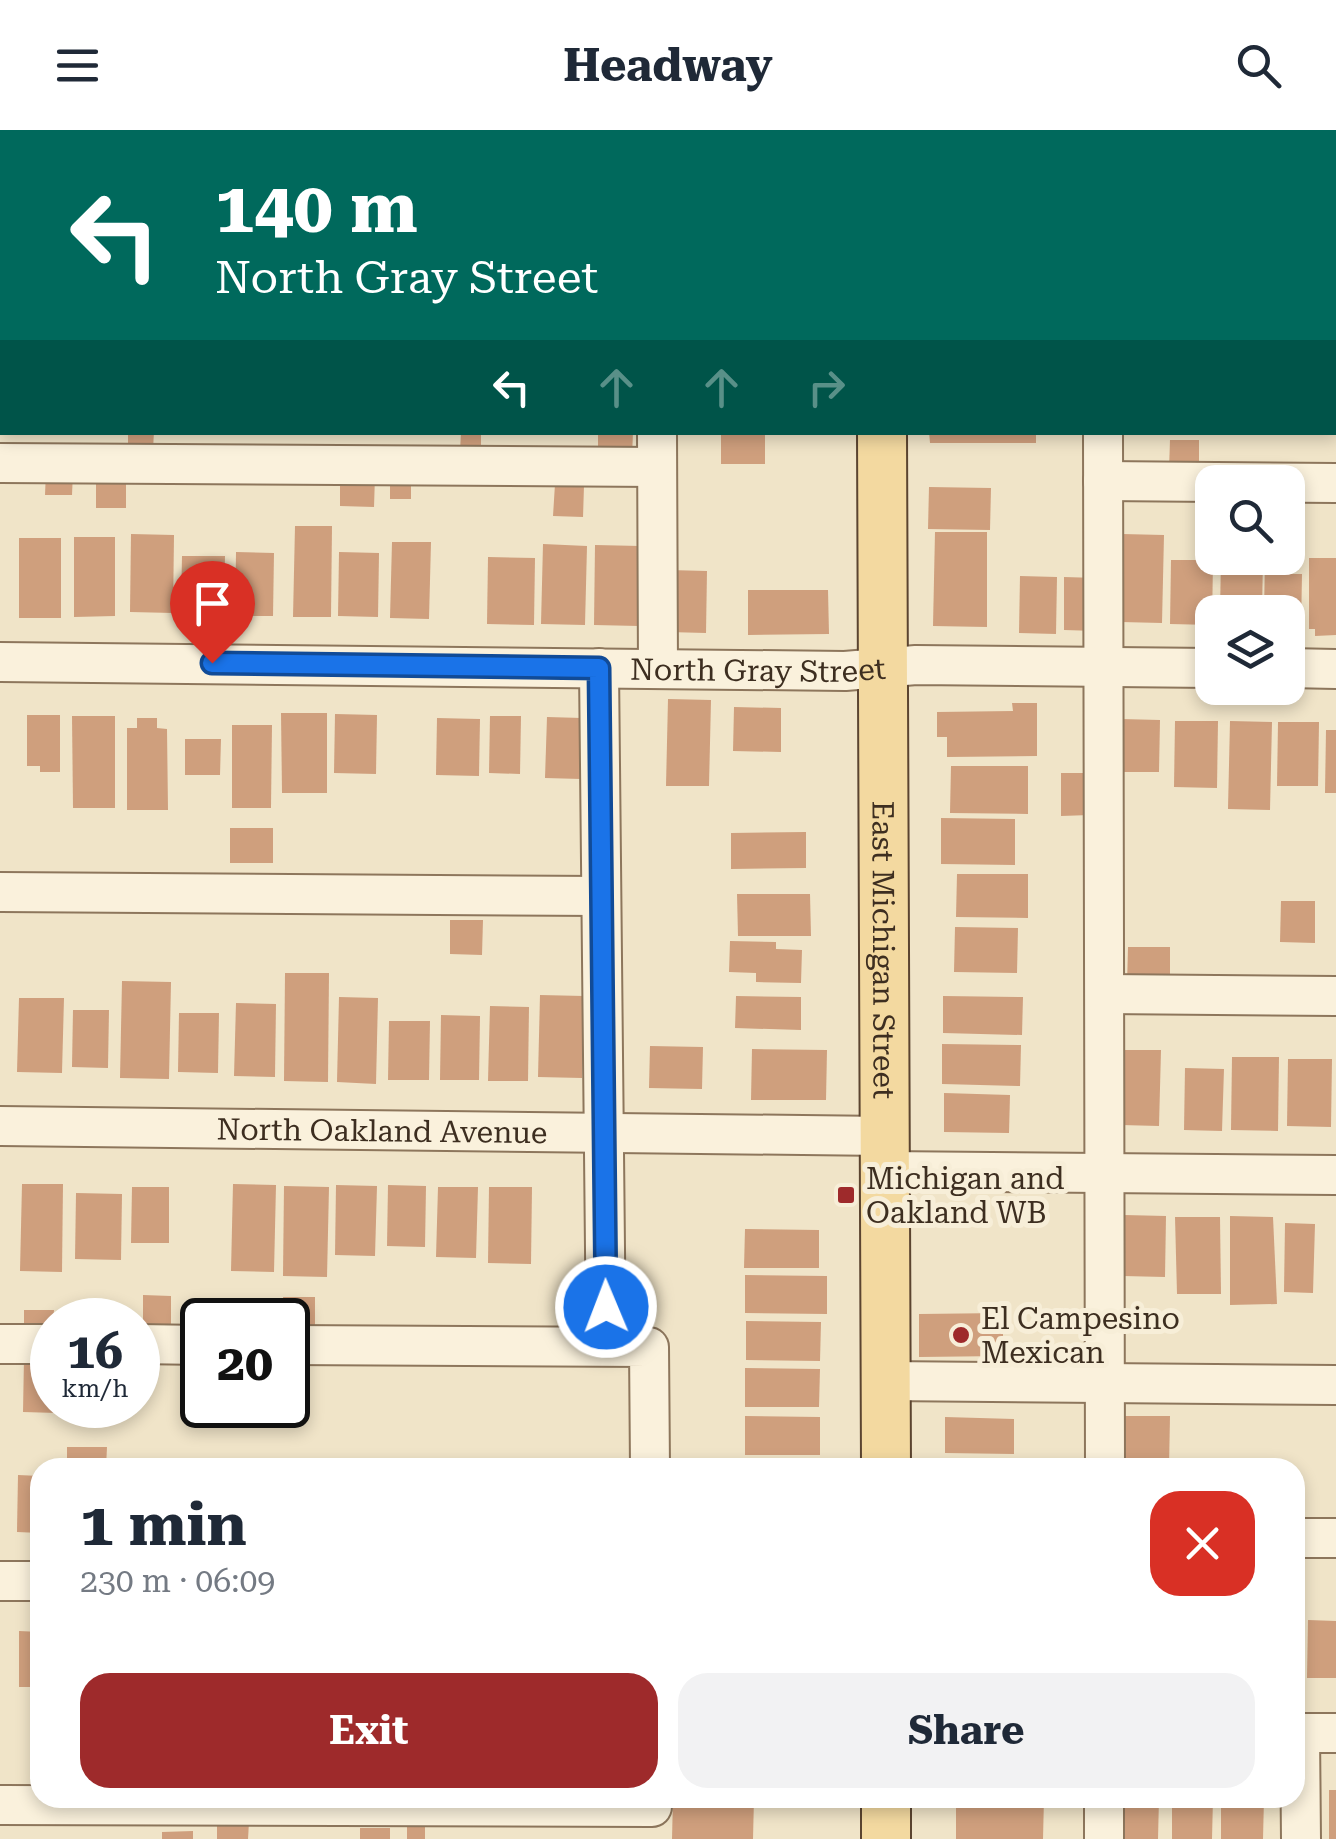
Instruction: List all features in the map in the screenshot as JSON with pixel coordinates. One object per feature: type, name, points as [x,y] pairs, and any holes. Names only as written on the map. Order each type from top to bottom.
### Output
[{"type":"main road","name":"East Michigan Street","points":[[882,435],[886,1458]]},
{"type":"main road","points":[[886,1808],[886,1839]]},
{"type":"street","points":[[1103,435],[1105,1458]]},
{"type":"street","points":[[0,463],[657,450],[658,669]]},
{"type":"street","points":[[1103,481],[1336,483]]},
{"type":"street","name":"North Gray Street","points":[[0,662],[658,669],[1195,668]]},
{"type":"street","points":[[599,668],[606,1346]]},
{"type":"street","points":[[1305,668],[1336,669]]},
{"type":"street","points":[[0,892],[601,896]]},
{"type":"street","points":[[1104,994],[1336,996]]},
{"type":"street","name":"North Oakland Avenue","points":[[0,1126],[604,1133],[1103,1173],[1336,1175]]},
{"type":"street","points":[[0,1344],[30,1344]]},
{"type":"street","points":[[310,1345],[650,1347],[650,1458]]},
{"type":"street","points":[[886,1381],[1336,1385]]},
{"type":"street","points":[[1305,1538],[1336,1538]]},
{"type":"street","points":[[0,1580],[30,1581]]},
{"type":"street","points":[[1305,1786],[1310,1733]]},
{"type":"street","points":[[0,1806],[30,1806]]},
{"type":"street","points":[[145,1808],[652,1815]]},
{"type":"street","points":[[1104,1808],[1104,1839]]},
{"type":"street","points":[[1300,1839],[1303,1808]]},
{"type":"building","points":[[128,435],[154,435],[153,449],[128,448]]},
{"type":"building","points":[[461,435],[481,435],[481,453],[460,452]]},
{"type":"building","points":[[598,435],[633,435],[632,457],[598,457]]},
{"type":"building","points":[[721,435],[765,435],[765,464],[721,464]]},
{"type":"building","points":[[929,435],[1036,435],[1036,443],[930,443]]},
{"type":"building","points":[[1170,440],[1199,440],[1199,465],[1195,465],[1195,470],[1169,470]]},
{"type":"building","points":[[46,471],[73,472],[72,495],[45,495]]},
{"type":"building","points":[[340,474],[375,475],[374,507],[340,506]]},
{"type":"building","points":[[390,474],[411,475],[411,499],[390,499]]},
{"type":"building","points":[[96,478],[126,478],[126,508],[96,508]]},
{"type":"building","points":[[555,484],[584,485],[583,517],[553,516]]},
{"type":"building","points":[[929,487],[991,488],[990,530],[928,529]]},
{"type":"building","points":[[295,526],[332,526],[331,617],[293,617]]},
{"type":"building","points":[[935,532],[987,532],[987,627],[933,626]]},
{"type":"building","points":[[131,534],[174,535],[173,613],[130,612]]},
{"type":"building","points":[[1122,534],[1164,535],[1162,623],[1121,622]]},
{"type":"building","points":[[74,537],[115,537],[115,616],[74,617]]},
{"type":"building","points":[[19,538],[61,538],[61,618],[19,618]]},
{"type":"building","points":[[392,542],[431,542],[429,619],[390,618]]},
{"type":"building","points":[[543,544],[587,546],[585,625],[541,624]]},
{"type":"building","points":[[595,545],[640,546],[639,626],[594,625]]},
{"type":"building","points":[[236,552],[274,553],[273,616],[235,616]]},
{"type":"building","points":[[339,552],[379,553],[378,617],[338,616]]},
{"type":"building","points":[[182,556],[225,556],[224,608],[181,607]]},
{"type":"building","points":[[488,557],[535,558],[534,625],[487,624]]},
{"type":"building","points":[[1309,558],[1336,558],[1336,635],[1315,636],[1315,629],[1309,629]]},
{"type":"building","points":[[1171,560],[1195,560],[1195,575],[1213,575],[1212,595],[1195,595],[1195,625],[1170,624]]},
{"type":"building","points":[[669,570],[707,571],[706,633],[668,632]]},
{"type":"building","points":[[1221,575],[1263,575],[1262,595],[1220,595]]},
{"type":"building","points":[[1265,575],[1302,575],[1302,595],[1264,595]]},
{"type":"building","points":[[1020,576],[1057,577],[1056,634],[1019,633]]},
{"type":"building","points":[[1064,577],[1097,578],[1096,631],[1064,630]]},
{"type":"building","points":[[748,590],[828,590],[829,634],[748,635]]},
{"type":"building","points":[[668,699],[711,700],[709,786],[666,786]]},
{"type":"building","points":[[1012,703],[1037,703],[1037,756],[947,757],[947,737],[937,737],[937,712],[1013,711]]},
{"type":"building","points":[[734,707],[781,708],[781,752],[733,751]]},
{"type":"building","points":[[281,713],[327,713],[327,793],[282,793]]},
{"type":"building","points":[[335,714],[377,715],[376,774],[334,773]]},
{"type":"building","points":[[27,715],[60,715],[60,772],[40,772],[40,766],[27,766]]},
{"type":"building","points":[[72,716],[115,716],[115,808],[73,808]]},
{"type":"building","points":[[490,716],[521,716],[520,774],[489,773]]},
{"type":"building","points":[[547,717],[582,718],[581,779],[545,778]]},
{"type":"building","points":[[137,718],[157,718],[157,728],[167,729],[168,810],[127,810],[127,728],[137,728]]},
{"type":"building","points":[[437,718],[480,719],[479,776],[436,775]]},
{"type":"building","points":[[1121,719],[1160,720],[1159,772],[1120,772]]},
{"type":"building","points":[[1175,721],[1218,721],[1217,788],[1174,787]]},
{"type":"building","points":[[1230,721],[1272,722],[1270,810],[1228,809]]},
{"type":"building","points":[[1278,722],[1319,722],[1318,786],[1277,786]]},
{"type":"building","points":[[232,725],[272,725],[271,808],[232,808]]},
{"type":"building","points":[[1326,730],[1336,730],[1336,793],[1325,793]]},
{"type":"building","points":[[185,739],[221,739],[220,775],[185,775]]},
{"type":"building","points":[[951,766],[1028,766],[1028,814],[950,813]]},
{"type":"building","points":[[1061,773],[1090,773],[1090,815],[1061,816]]},
{"type":"building","points":[[941,818],[1015,819],[1015,865],[941,864]]},
{"type":"building","points":[[230,828],[273,828],[273,863],[230,863]]},
{"type":"building","points":[[806,832],[806,868],[731,869],[731,833]]},
{"type":"building","points":[[957,874],[1028,874],[1028,918],[956,917]]},
{"type":"building","points":[[737,894],[810,894],[811,936],[738,936]]},
{"type":"building","points":[[1281,901],[1315,901],[1315,943],[1280,942]]},
{"type":"building","points":[[450,920],[483,920],[482,955],[450,954]]},
{"type":"building","points":[[955,927],[1018,928],[1017,973],[954,972]]},
{"type":"building","points":[[730,941],[776,942],[776,949],[802,950],[801,983],[756,982],[756,973],[729,972]]},
{"type":"building","points":[[1128,947],[1170,947],[1170,985],[1127,985]]},
{"type":"building","points":[[285,973],[329,973],[328,1082],[284,1081]]},
{"type":"building","points":[[122,981],[171,982],[169,1079],[120,1078]]},
{"type":"building","points":[[540,995],[584,996],[582,1078],[538,1077]]},
{"type":"building","points":[[736,996],[801,997],[801,1030],[735,1028]]},
{"type":"building","points":[[943,996],[1023,997],[1022,1035],[943,1033]]},
{"type":"building","points":[[339,997],[378,998],[376,1084],[337,1082]]},
{"type":"building","points":[[19,998],[64,998],[62,1073],[17,1072]]},
{"type":"building","points":[[236,1003],[276,1004],[275,1077],[234,1076]]},
{"type":"building","points":[[490,1006],[529,1007],[528,1081],[488,1081]]},
{"type":"building","points":[[73,1010],[109,1010],[108,1068],[72,1067]]},
{"type":"building","points":[[179,1013],[219,1013],[218,1073],[178,1072]]},
{"type":"building","points":[[441,1015],[480,1016],[479,1080],[440,1080]]},
{"type":"building","points":[[389,1021],[430,1021],[429,1080],[388,1080]]},
{"type":"building","points":[[942,1044],[1021,1045],[1020,1086],[942,1084]]},
{"type":"building","points":[[650,1046],[703,1047],[702,1089],[649,1088]]},
{"type":"building","points":[[752,1049],[827,1050],[826,1100],[751,1100]]},
{"type":"building","points":[[1122,1050],[1161,1050],[1159,1126],[1121,1125]]},
{"type":"building","points":[[1232,1057],[1279,1057],[1278,1131],[1231,1130]]},
{"type":"building","points":[[1288,1059],[1332,1059],[1331,1127],[1287,1126]]},
{"type":"building","points":[[1185,1068],[1224,1069],[1222,1131],[1184,1130]]},
{"type":"building","points":[[944,1093],[1010,1095],[1009,1133],[944,1132]]},
{"type":"building","points":[[22,1184],[63,1184],[62,1272],[20,1271]]},
{"type":"building","points":[[233,1184],[276,1185],[274,1272],[231,1271]]},
{"type":"building","points":[[336,1185],[377,1186],[375,1256],[335,1255]]},
{"type":"building","points":[[388,1185],[426,1186],[425,1247],[387,1246]]},
{"type":"building","points":[[284,1186],[329,1187],[327,1277],[283,1276]]},
{"type":"building","points":[[132,1187],[169,1187],[169,1243],[131,1243]]},
{"type":"building","points":[[438,1187],[478,1187],[476,1258],[436,1257]]},
{"type":"building","points":[[489,1187],[532,1187],[531,1264],[488,1263]]},
{"type":"building","points":[[76,1193],[122,1194],[121,1260],[75,1259]]},
{"type":"building","points":[[1124,1215],[1166,1216],[1165,1277],[1123,1276]]},
{"type":"building","points":[[1230,1216],[1273,1217],[1277,1304],[1230,1305]]},
{"type":"building","points":[[1175,1217],[1220,1217],[1221,1294],[1177,1294]]},
{"type":"building","points":[[1285,1223],[1315,1224],[1313,1293],[1284,1292]]},
{"type":"building","points":[[745,1229],[819,1230],[819,1268],[744,1268]]},
{"type":"building","points":[[745,1275],[827,1276],[827,1314],[745,1313]]},
{"type":"building","points":[[171,1296],[171,1328],[160,1328],[160,1298],[143,1298]]},
{"type":"building","points":[[315,1297],[315,1328],[310,1328],[310,1298],[283,1298]]},
{"type":"building","points":[[24,1310],[30,1310],[30,1335],[24,1335]]},
{"type":"building","name":"El Campesino Mexican","points":[[1003,1313],[1003,1356],[919,1357],[919,1314]]},
{"type":"building","points":[[746,1321],[821,1322],[820,1361],[746,1360]]},
{"type":"building","points":[[24,1358],[30,1358],[30,1412],[23,1412]]},
{"type":"building","points":[[745,1368],[820,1369],[819,1407],[745,1407]]},
{"type":"building","points":[[745,1416],[820,1417],[820,1455],[745,1455]]},
{"type":"building","points":[[1123,1416],[1170,1416],[1169,1458],[1122,1458]]},
{"type":"building","points":[[945,1417],[1014,1419],[1014,1454],[945,1453]]},
{"type":"building","points":[[67,1447],[107,1447],[106,1458],[67,1458]]},
{"type":"building","points":[[18,1475],[30,1476],[30,1533],[17,1532]]},
{"type":"building","points":[[1308,1620],[1336,1621],[1336,1678],[1307,1678]]},
{"type":"building","points":[[19,1631],[30,1632],[30,1687],[19,1687]]},
{"type":"building","points":[[1329,1790],[1336,1790],[1336,1839],[1329,1839]]},
{"type":"building","points":[[673,1808],[754,1808],[753,1839],[672,1839]]},
{"type":"building","points":[[956,1808],[1044,1808],[1043,1839],[956,1839]]},
{"type":"building","points":[[1119,1808],[1159,1808],[1158,1839],[1118,1839]]},
{"type":"building","points":[[1172,1808],[1213,1808],[1212,1839],[1172,1839]]},
{"type":"building","points":[[1221,1808],[1264,1808],[1263,1839],[1221,1839]]},
{"type":"building","points":[[217,1822],[249,1822],[248,1839],[217,1839]]},
{"type":"building","points":[[407,1824],[425,1825],[425,1839],[407,1839]]},
{"type":"building","points":[[360,1828],[390,1828],[390,1839],[360,1839]]},
{"type":"building","points":[[193,1831],[193,1839],[162,1839],[162,1832]]},
{"type":"place","name":"Michigan and Oakland WB","points":[[846,1195]]},
{"type":"place","name":"El Campesino Mexican","points":[[961,1335]]},
{"type":"route","points":[[212,663],[599,668],[606,1307]]}]
